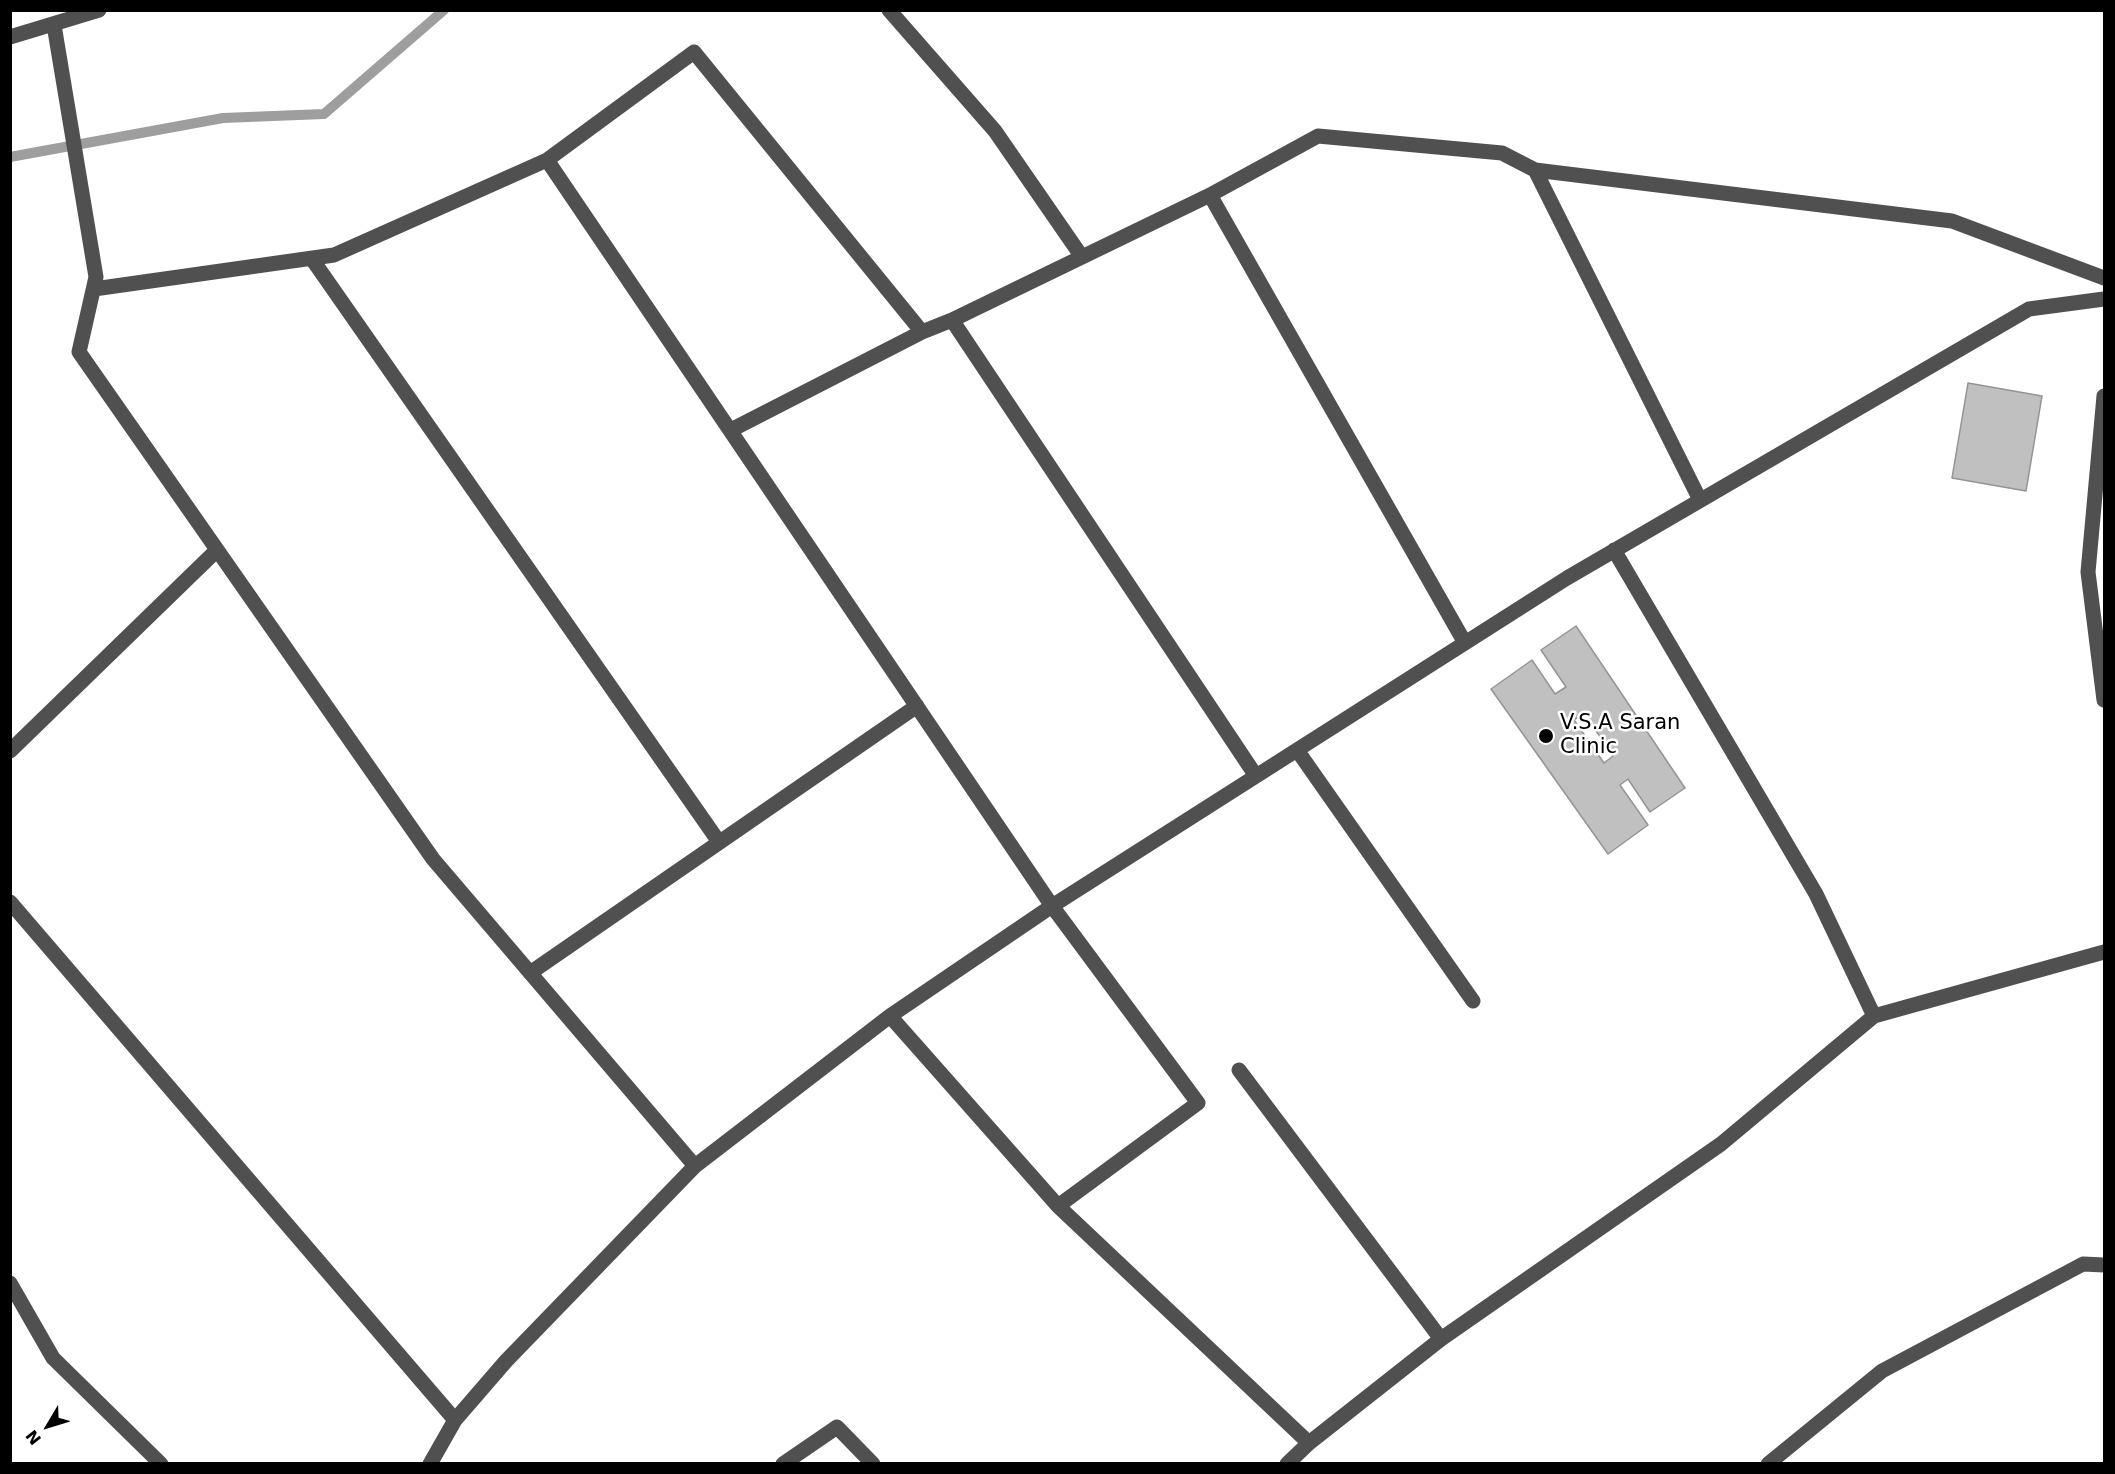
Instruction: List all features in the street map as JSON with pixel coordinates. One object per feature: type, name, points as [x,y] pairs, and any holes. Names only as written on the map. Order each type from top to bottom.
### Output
[{"type":"street","points":[[10,37],[99,10]]},
{"type":"street","points":[[889,10],[995,130],[1082,257]]},
{"type":"street","points":[[54,25],[96,278],[80,352],[433,859],[695,1166]]},
{"type":"street","points":[[94,289],[334,255],[547,159],[694,52],[922,333]]},
{"type":"street","points":[[731,430],[922,333],[1210,195],[1318,136],[1502,153],[1535,170],[1952,220],[2104,278]]},
{"type":"street","points":[[547,159],[1052,906],[1198,1103],[1058,1206]]},
{"type":"street","points":[[1535,170],[1700,500]]},
{"type":"street","points":[[1210,195],[1465,643]]},
{"type":"street","points":[[312,259],[719,842]]},
{"type":"street","points":[[430,1464],[454,1420],[506,1361],[695,1166],[890,1016],[1052,906],[1614,550],[2029,309],[2104,299]]},
{"type":"street","points":[[952,320],[1256,776]]},
{"type":"street","points":[[2104,396],[2101,467],[2088,572],[2104,700]]},
{"type":"street","points":[[10,751],[217,550]]},
{"type":"street","points":[[1614,550],[1816,894],[1874,1016]]},
{"type":"street","points":[[530,973],[917,706]]},
{"type":"street","points":[[1297,750],[1473,1001]]},
{"type":"street","points":[[10,902],[454,1420]]},
{"type":"street","points":[[1287,1464],[1309,1443],[1441,1339],[1720,1144],[1874,1016],[2104,952]]},
{"type":"street","points":[[890,1016],[1058,1206],[1309,1443]]},
{"type":"street","points":[[1239,1070],[1441,1339]]},
{"type":"street","points":[[1768,1464],[1882,1371],[2083,1264],[2104,1265]]},
{"type":"street","points":[[10,1283],[53,1358],[161,1464]]},
{"type":"street","points":[[783,1464],[837,1427],[873,1464]]},
{"type":"building","points":[[1968,383],[2042,396],[2026,491],[1952,478]]},
{"type":"building","points":[[1576,626],[1685,788],[1650,812],[1628,779],[1620,785],[1648,825],[1608,854],[1491,689],[1532,660],[1555,694],[1566,687],[1541,650]],"holes":[[[1584,713],[1613,756],[1604,763],[1574,720]]]},
{"type":"waterway","points":[[10,157],[223,118],[324,114],[444,10]]},
{"type":"place","name":"V.S.A Saran Clinic","points":[[1546,736]]}]
